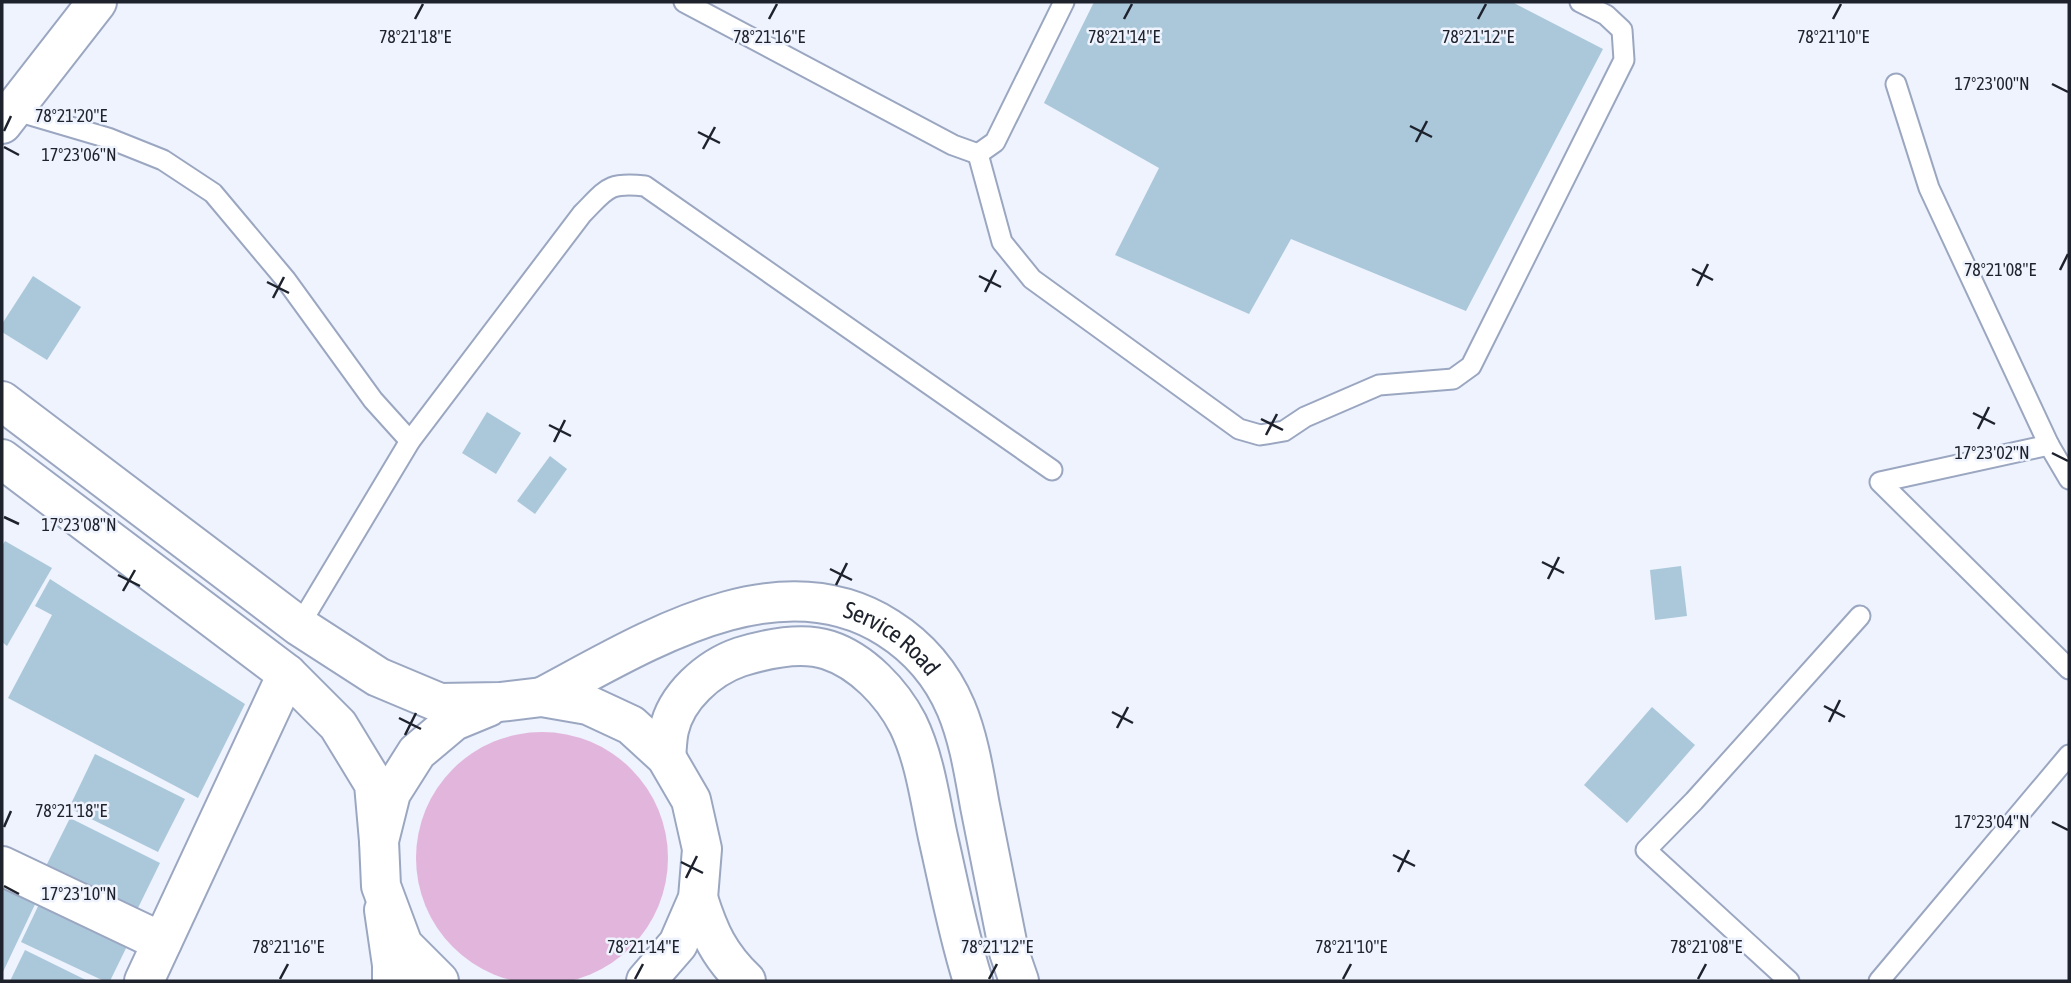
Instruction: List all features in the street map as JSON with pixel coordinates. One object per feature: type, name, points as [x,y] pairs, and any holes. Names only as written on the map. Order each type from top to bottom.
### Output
[{"type":"main road","points":[[5,112],[97,2]]},
{"type":"main road","points":[[2,401],[299,626],[378,677],[440,703],[500,702],[542,697],[588,705],[631,725],[666,757],[691,800],[702,849],[698,898],[678,944],[646,981]]},
{"type":"main road","points":[[2,458],[287,674],[338,724],[374,784],[380,886],[392,981]]},
{"type":"main road","name":"Service Road","points":[[542,697],[671,631],[718,614],[764,602],[800,600],[838,606],[872,618],[907,640],[935,671],[955,707],[968,744],[1009,952],[1019,981]]},
{"type":"main road","name":"Service Road","points":[[666,757],[669,729],[680,702],[702,679],[729,661],[759,651],[793,647],[827,650],[857,664],[885,690],[908,724],[920,758],[959,932],[973,981]]},
{"type":"main road","points":[[144,981],[287,674]]},
{"type":"main road","points":[[379,841],[391,793],[417,752],[454,721],[500,702]]},
{"type":"main road","points":[[2,866],[162,942]]},
{"type":"main road","points":[[380,886],[404,944],[439,981]]},
{"type":"main road","points":[[698,898],[709,935],[746,981]]},
{"type":"lane","points":[[684,2],[953,145],[978,154]]},
{"type":"lane","points":[[978,154],[995,142],[1064,2]]},
{"type":"lane","points":[[978,154],[1002,242],[1031,279],[1239,429],[1260,435],[1284,430],[1305,417],[1379,385],[1452,379],[1471,366],[1624,60],[1622,30],[1606,15],[1580,2]]},
{"type":"lane","points":[[1895,83],[1929,188],[2049,445],[2069,479]]},
{"type":"lane","points":[[5,112],[108,138],[163,160],[213,194],[286,280],[373,400],[410,442]]},
{"type":"lane","points":[[299,626],[410,442],[582,214],[608,188],[621,184],[645,186],[1052,470]]},
{"type":"lane","points":[[2049,445],[1880,482],[2069,670]]},
{"type":"lane","points":[[1789,981],[1646,850],[1694,801],[1860,615]]},
{"type":"lane","points":[[1879,981],[2069,755]]},
{"type":"shaded area","points":[[542,732],[590,742],[631,769],[658,810],[668,858],[658,906],[631,947],[590,974],[542,984],[494,974],[453,947],[426,906],[416,858],[426,810],[453,769],[494,742]]},
{"type":"building","points":[[1094,2],[1512,2],[1603,49],[1466,311],[1291,239],[1249,314],[1115,255],[1159,168],[1044,103]]},
{"type":"building","points":[[33,276],[81,307],[47,360],[2,332],[2,324]]},
{"type":"building","points":[[487,412],[521,433],[496,474],[462,453]]},
{"type":"building","points":[[550,456],[567,469],[535,514],[517,501]]},
{"type":"building","points":[[5,541],[52,568],[7,646],[2,642],[2,546]]},
{"type":"building","points":[[1681,566],[1687,616],[1655,620],[1650,570]]},
{"type":"building","points":[[50,579],[245,704],[198,798],[8,698],[52,615],[35,606]]},
{"type":"building","points":[[1652,707],[1695,745],[1627,823],[1584,785]]},
{"type":"building","points":[[95,754],[185,799],[158,852],[69,808]]},
{"type":"building","points":[[70,818],[160,863],[137,910],[46,866]]},
{"type":"building","points":[[2,881],[38,898],[2,974]]},
{"type":"building","points":[[42,898],[130,940],[110,981],[104,981],[21,942]]},
{"type":"building","points":[[25,950],[88,981],[10,981]]}]
